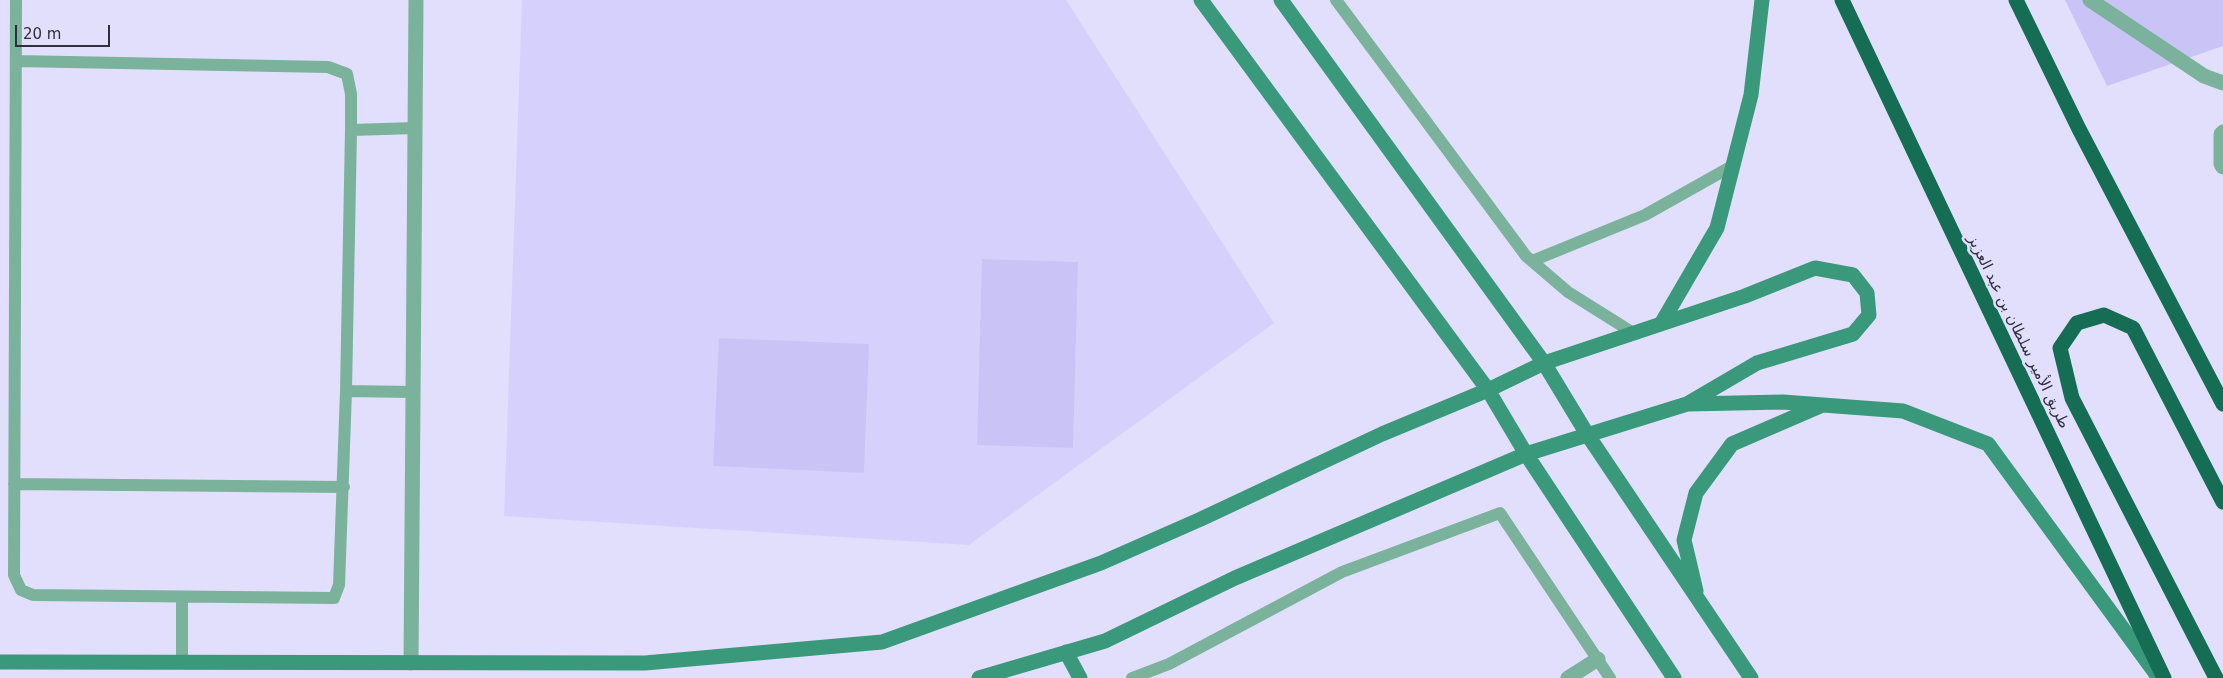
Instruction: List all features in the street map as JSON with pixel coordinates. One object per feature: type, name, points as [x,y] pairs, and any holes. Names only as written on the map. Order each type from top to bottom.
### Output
[{"type":"highway","name":"طريق الأمير سلطان بن عبد العزيز","points":[[1842,0],[2164,678]]},
{"type":"highway","points":[[2016,0],[2079,129],[2223,404]]},
{"type":"highway","points":[[2216,678],[2072,398],[2060,348],[2077,323],[2104,315],[2133,328],[2223,502]]},
{"type":"street","points":[[411,663],[416,0]]},
{"type":"street","points":[[1201,0],[1488,390],[1526,454],[1674,678]]},
{"type":"street","points":[[1281,0],[1544,363],[1586,434],[1751,678]]},
{"type":"street","points":[[1660,324],[1717,228],[1751,95],[1762,0]]},
{"type":"street","points":[[2090,0],[2204,76],[2223,83]]},
{"type":"street","points":[[2223,132],[2221,134],[2221,164],[2223,167]]},
{"type":"street","points":[[0,662],[645,663],[882,642],[1101,563],[1382,434],[1488,390],[1544,363],[1745,296],[1815,268],[1853,275],[1867,293],[1870,315],[1853,334],[1757,363],[1687,404],[1526,454],[1235,578],[1105,641],[979,678]]},
{"type":"street","points":[[1687,404],[1783,402],[1903,411],[1988,444],[2160,678]]},
{"type":"street","points":[[1698,600],[1684,540],[1696,493],[1732,444],[1822,405]]},
{"type":"street","points":[[1066,652],[1080,678]]},
{"type":"street","points":[[1568,678],[1598,659]]},
{"type":"lane","points":[[16,0],[14,574],[20,590],[33,595],[334,598],[339,585],[344,487],[351,130],[351,94],[346,74],[328,66],[16,61]]},
{"type":"lane","points":[[1336,0],[1526,256],[1568,292],[1635,334]]},
{"type":"lane","points":[[351,130],[415,128]]},
{"type":"lane","points":[[1532,261],[1645,215],[1734,165]]},
{"type":"lane","points":[[346,390],[413,392]]},
{"type":"lane","points":[[14,484],[344,487]]},
{"type":"lane","points":[[1132,678],[1169,664],[1342,572],[1500,513],[1610,678]]},
{"type":"lane","points":[[182,597],[182,662]]},
{"type":"shaded area","points":[[522,0],[1066,0],[1274,323],[969,545],[504,516]]},
{"type":"shaded area","points":[[2065,0],[2223,0],[2223,46],[2107,86]]},
{"type":"shaded area","points":[[982,259],[1078,262],[1073,448],[977,445]]},
{"type":"shaded area","points":[[719,338],[869,344],[864,473],[713,466]]}]
